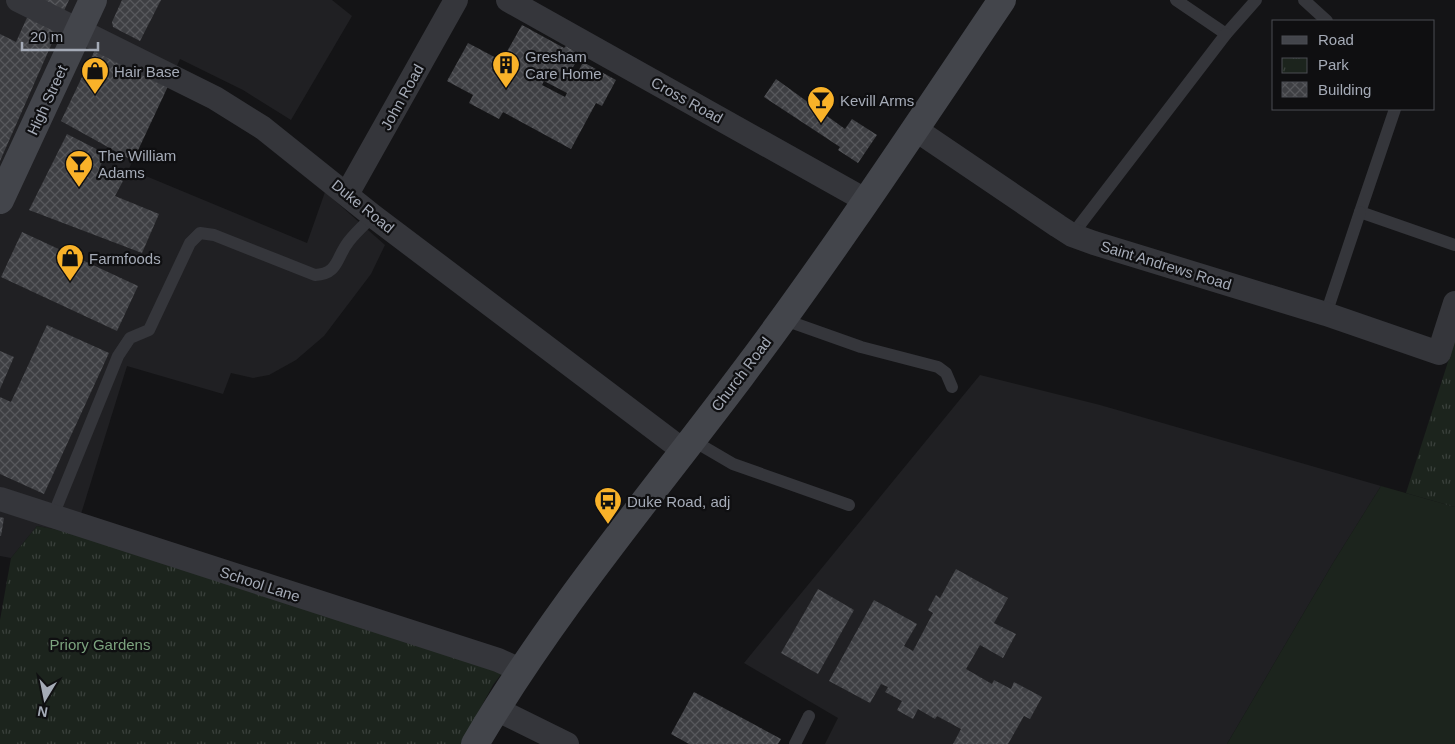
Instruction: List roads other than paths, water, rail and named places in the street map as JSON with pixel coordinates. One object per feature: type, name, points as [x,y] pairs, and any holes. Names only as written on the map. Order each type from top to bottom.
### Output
[{"type":"main road","name":"High Street","points":[[0,200],[93,0]]},
{"type":"main road","name":"Church Road","points":[[475,744],[520,670],[566,605],[782,320],[1002,0]]},
{"type":"street","name":"Duke Road","points":[[18,0],[241,113],[278,139],[373,216],[688,446]]},
{"type":"street","name":"John Road","points":[[347,194],[456,0]]},
{"type":"street","name":"Cross Road","points":[[508,0],[865,200]]},
{"type":"street","name":"Saint Andrews Road","points":[[915,129],[1072,234],[1326,314],[1439,353],[1455,303]]},
{"type":"street","name":"School Lane","points":[[0,499],[52,518],[498,660],[520,670]]},
{"type":"street","points":[[496,709],[567,744]]},
{"type":"lane","points":[[1176,0],[1226,34]]},
{"type":"lane","points":[[1072,234],[1226,34],[1256,0]]},
{"type":"lane","points":[[1304,0],[1326,20]]},
{"type":"lane","points":[[1326,314],[1395,110]]},
{"type":"lane","points":[[1360,212],[1455,245]]},
{"type":"lane","points":[[52,518],[118,356],[130,338],[149,330],[190,243],[200,233],[214,235],[315,275],[326,274],[335,267],[348,242],[373,216]]},
{"type":"lane","points":[[782,320],[861,347],[938,368],[946,373],[952,387]]},
{"type":"lane","points":[[688,446],[849,505]]},
{"type":"lane","points":[[795,744],[809,716]]},
{"type":"place","name":"Gresham Care Home","points":[[506,89]]},
{"type":"place","name":"Hair Base","points":[[95,95]]},
{"type":"place","name":"Kevill Arms","points":[[821,124]]},
{"type":"place","name":"The William Adams","points":[[79,188]]},
{"type":"place","name":"Farmfoods","points":[[70,282]]},
{"type":"place","name":"Duke Road, adj","points":[[608,525]]},
{"type":"park label","name":"Priory Gardens","points":[[100,644]]}]
